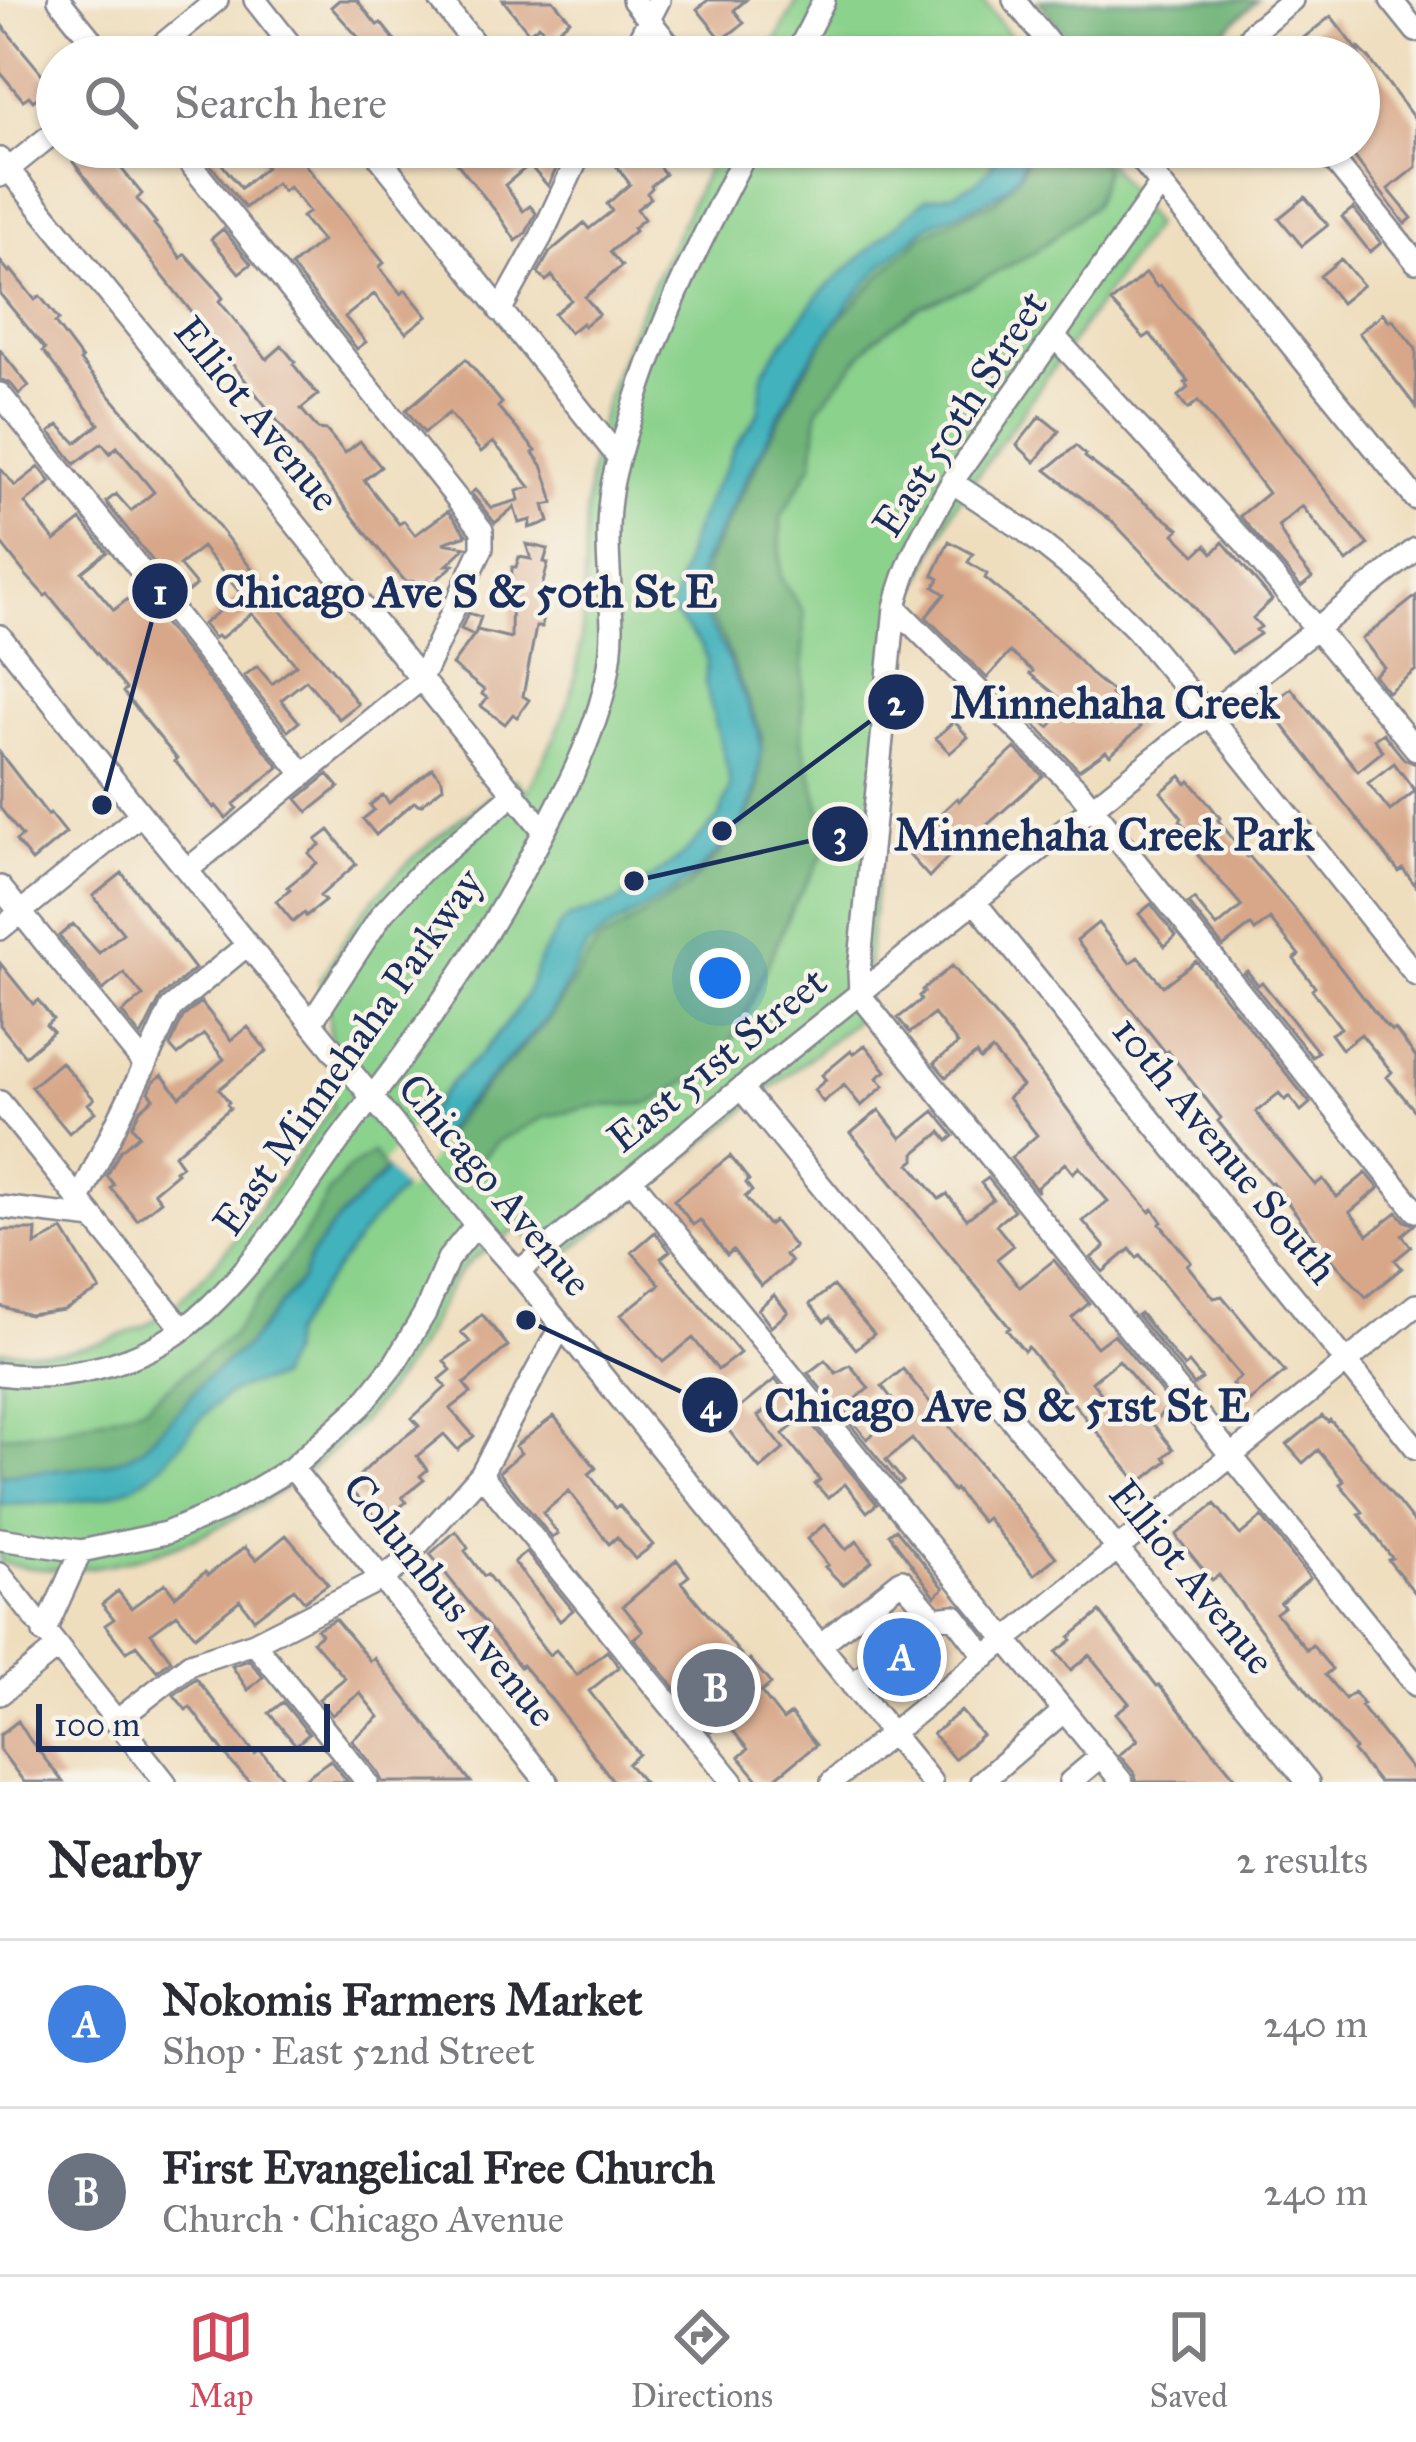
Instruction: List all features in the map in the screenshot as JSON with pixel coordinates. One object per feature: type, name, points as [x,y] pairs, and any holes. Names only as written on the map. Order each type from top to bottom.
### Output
[{"type":"street","points":[[59,0],[88,36]]},
{"type":"street","points":[[173,36],[217,0]]},
{"type":"street","points":[[255,0],[283,36]]},
{"type":"street","points":[[440,0],[468,36]]},
{"type":"street","points":[[633,0],[654,10]]},
{"type":"street","points":[[806,36],[824,0]]},
{"type":"street","points":[[1250,36],[1292,0]]},
{"type":"street","points":[[1391,0],[1416,31]]},
{"type":"street","points":[[1020,7],[1043,36]]},
{"type":"street","points":[[3,168],[36,145]]},
{"type":"street","name":"Elliot Avenue","points":[[3,168],[544,831]]},
{"type":"street","points":[[187,870],[422,679],[482,548],[482,530],[194,168]]},
{"type":"street","points":[[388,168],[618,457]]},
{"type":"street","points":[[500,311],[573,168]]},
{"type":"street","name":"East Minnehaha Parkway","points":[[0,1374],[62,1374],[99,1367],[153,1348],[184,1329],[268,1239],[449,990],[515,887],[590,736],[605,688],[612,633],[610,494],[643,374],[674,297],[738,168]]},
{"type":"street","points":[[1147,168],[1416,499]]},
{"type":"street","points":[[1341,168],[1416,262]]},
{"type":"street","name":"East 50th Street","points":[[860,995],[895,607],[902,580],[921,534],[952,482],[1160,185]]},
{"type":"street","points":[[1054,336],[1245,543],[1416,749]]},
{"type":"street","points":[[0,394],[304,775]]},
{"type":"street","points":[[952,482],[1024,530],[1136,629],[1416,975]]},
{"type":"street","name":"East 51st Street","points":[[518,1272],[1416,549]]},
{"type":"street","points":[[895,607],[1093,808],[1416,1211]]},
{"type":"street","name":"Chicago Avenue","points":[[0,636],[931,1782]]},
{"type":"street","name":"East Minnehaha Parkway","points":[[311,1023],[382,914],[422,871],[515,794]]},
{"type":"street","points":[[0,929],[141,814]]},
{"type":"street","points":[[0,887],[145,1065]]},
{"type":"street","name":"10th Avenue South","points":[[975,902],[1416,1448]]},
{"type":"street","points":[[79,1200],[170,1009],[248,945]]},
{"type":"street","points":[[860,995],[1416,1685]]},
{"type":"street","name":"Elliot Avenue","points":[[741,1088],[1308,1782]]},
{"type":"street","points":[[0,1102],[184,1329]]},
{"type":"street","points":[[631,1179],[1122,1782]]},
{"type":"street","points":[[0,1207],[94,1218]]},
{"type":"street","points":[[0,1539],[80,1551],[166,1533],[221,1510],[292,1468],[360,1407],[395,1363],[425,1313],[448,1259],[476,1226]]},
{"type":"street","points":[[832,1782],[1416,1305]]},
{"type":"street","points":[[115,1722],[190,1664],[254,1642],[399,1566],[481,1474],[561,1326]]},
{"type":"street","name":"Columbus Avenue","points":[[292,1468],[547,1782]]},
{"type":"street","points":[[481,1474],[733,1782]]},
{"type":"street","points":[[0,1694],[51,1640],[80,1551]]},
{"type":"street","points":[[0,1574],[165,1782]]},
{"type":"street","points":[[820,1646],[902,1580],[934,1618]]},
{"type":"street","points":[[852,1685],[934,1618],[954,1616],[986,1657]]},
{"type":"street","points":[[254,1642],[367,1782]]},
{"type":"street","points":[[981,1782],[1064,1711]]},
{"type":"street","points":[[1070,1782],[1100,1756]]},
{"type":"shaded area","points":[[892,1557],[928,1600],[948,1584],[980,1622],[895,1692],[828,1609]]},
{"type":"green space","points":[[798,0],[982,0],[1010,36],[778,36]]},
{"type":"green space","points":[[1038,0],[1257,0],[1223,36],[1066,36]]},
{"type":"green space","points":[[708,168],[1112,168],[1154,225],[953,510],[913,596],[870,936],[865,1013],[552,1266],[520,1227],[473,1259],[456,1277],[419,1345],[372,1409],[339,1444],[253,1508],[152,1554],[100,1566],[48,1569],[0,1562],[0,1351],[60,1352],[102,1343],[145,1326],[208,1272],[332,1107],[329,1015],[319,981],[347,936],[416,855],[515,779],[527,792],[541,766],[565,711],[579,655],[588,490],[605,407],[643,306]]},
{"type":"green space","points":[[1023,168],[1105,169],[1094,205],[1035,252],[921,306],[874,339],[818,408],[813,463],[781,517],[780,577],[804,612],[802,742],[821,809],[824,853],[791,910],[744,1019],[720,1061],[650,1104],[594,1106],[545,1117],[497,1142],[473,1168],[444,1136],[465,1109],[549,1019],[597,944],[685,889],[748,818],[758,791],[762,736],[723,639],[704,606],[706,565],[801,377],[834,325],[888,268],[924,235],[995,202]]},
{"type":"green space","points":[[373,1153],[386,1170],[333,1225],[311,1255],[301,1280],[247,1345],[202,1382],[141,1449],[92,1468],[0,1475],[0,1436],[60,1430],[144,1407],[233,1334],[312,1224],[329,1192],[349,1169]]},
{"type":"water","points":[[1021,168],[992,198],[928,226],[849,303],[800,374],[702,565],[701,609],[759,732],[756,790],[743,824],[697,873],[587,946],[550,1015],[457,1113],[322,1287],[291,1335],[289,1353],[277,1378],[242,1387],[220,1400],[158,1469],[129,1488],[75,1502],[0,1505],[0,1475],[92,1467],[141,1449],[202,1382],[247,1345],[301,1280],[311,1255],[333,1225],[382,1176],[451,1082],[511,1018],[560,926],[568,918],[616,903],[681,857],[720,816],[730,787],[705,683],[707,660],[701,645],[671,611],[690,541],[734,447],[754,421],[763,373],[821,292],[926,199],[953,194],[989,169]]},
{"type":"pier","points":[[421,1115],[443,1142],[406,1193],[383,1164]]},
{"type":"building","points":[[339,0],[357,0],[391,36],[357,36],[331,7]]},
{"type":"building","points":[[503,0],[553,0],[570,20],[550,36],[539,25],[529,33]]},
{"type":"building","points":[[708,0],[746,0],[734,10],[744,23],[727,36],[719,36],[697,9]]},
{"type":"building","points":[[1331,16],[1347,36],[1306,36]]},
{"type":"building","points":[[0,23],[36,67],[36,99],[23,100],[0,72]]},
{"type":"building","points":[[1380,73],[1416,121],[1416,167],[1388,189],[1412,218],[1405,224],[1363,168],[1380,168]]},
{"type":"building","points":[[78,168],[121,168],[142,194],[137,199],[154,224],[181,258],[185,254],[214,286],[223,298],[219,301],[267,359],[282,346],[318,395],[301,409],[345,453],[360,441],[381,467],[364,480],[399,524],[404,521],[415,535],[448,511],[467,535],[443,543],[466,547],[434,582],[405,581]]},
{"type":"building","points":[[213,168],[225,168],[241,188],[265,168],[308,168],[384,263],[379,267],[427,316],[406,333],[374,294],[345,317],[366,342],[357,349],[291,266],[322,241],[302,217],[309,212],[289,187],[283,191],[276,183],[245,208]]},
{"type":"building","points":[[461,168],[525,168],[505,185],[523,211],[530,206],[536,213],[526,233],[516,241]]},
{"type":"building","points":[[532,168],[555,168],[548,186]]},
{"type":"building","points":[[618,168],[660,168],[665,174],[651,186],[647,193],[651,198],[637,209],[644,219],[610,252],[622,266],[585,297],[599,314],[570,333],[554,314],[571,300],[552,276],[546,281],[538,273],[550,252],[584,223],[589,229],[612,211],[607,204],[630,184]]},
{"type":"building","points":[[1305,197],[1328,225],[1302,246],[1279,218]]},
{"type":"building","points":[[1353,208],[1381,243],[1370,252],[1342,217]]},
{"type":"building","points":[[223,229],[251,264],[239,273],[211,239]]},
{"type":"building","points":[[1341,259],[1363,285],[1341,303],[1320,276]]},
{"type":"building","points":[[0,261],[35,300],[40,296],[59,320],[55,323],[80,361],[177,474],[272,595],[269,597],[358,704],[339,719],[306,680],[281,700],[299,722],[288,731],[244,676],[257,666],[272,684],[296,665],[252,613],[220,639],[203,624],[241,594],[202,547],[179,565],[196,585],[181,597],[106,502],[116,494],[131,511],[154,492],[117,447],[110,453],[102,443],[75,464],[50,432],[59,425],[76,443],[99,424],[0,294]]},
{"type":"building","points":[[1146,273],[1219,356],[1368,545],[1347,562],[1302,506],[1278,526],[1312,578],[1301,587],[1240,516],[1268,493],[1198,401],[1188,409],[1178,396],[1188,388],[1188,381],[1150,334],[1144,338],[1111,302]]},
{"type":"building","points":[[1383,313],[1416,349],[1416,407],[1359,333]]},
{"type":"building","points":[[0,350],[29,386],[19,394],[0,379]]},
{"type":"building","points":[[466,359],[536,451],[552,495],[553,503],[544,505],[549,522],[529,528],[531,520],[519,523],[514,507],[495,523],[471,493],[475,490],[491,508],[519,500],[517,491],[530,487],[508,459],[493,442],[481,452],[449,413],[424,433],[406,410]]},
{"type":"building","points":[[1040,416],[1059,431],[1035,462],[1017,445]]},
{"type":"building","points":[[1076,446],[1179,529],[1174,534],[1195,555],[1206,545],[1213,553],[1223,542],[1272,600],[1253,618],[1261,627],[1256,630],[1260,634],[1232,653],[1113,522],[1046,470]]},
{"type":"building","points":[[39,467],[51,482],[25,503],[55,541],[81,520],[107,552],[82,572],[114,610],[138,591],[279,767],[234,804],[237,808],[226,818],[175,761],[123,692],[126,689],[0,542],[0,468],[15,486]]},
{"type":"building","points":[[949,541],[973,554],[968,562],[1060,641],[1113,692],[1141,727],[1110,755],[1106,751],[1079,770],[1028,718],[1032,713],[1049,727],[1070,706],[1010,652],[987,678],[926,617],[945,594],[934,587],[939,579],[933,575]]},
{"type":"building","points":[[526,544],[548,549],[542,627],[536,627],[523,696],[529,700],[505,724],[481,706],[487,698],[484,690],[452,665],[474,635],[461,629],[468,613],[481,617],[475,634],[477,630],[511,638],[512,567],[519,557],[531,559]]},
{"type":"building","points":[[1416,596],[1416,670],[1388,692],[1374,675],[1384,667],[1362,639]]},
{"type":"building","points":[[1291,688],[1358,771],[1383,751],[1374,739],[1383,733],[1404,759],[1416,764],[1416,886],[1403,869],[1399,872],[1277,718],[1280,715],[1271,704]],"holes":[[[1394,763],[1415,791],[1390,811],[1368,783]]]},
{"type":"building","points":[[954,721],[968,737],[950,753],[936,738]]},
{"type":"building","points":[[1015,748],[1043,776],[978,833],[975,829],[929,877],[910,856],[922,845],[920,841],[943,820],[938,816]]},
{"type":"building","points":[[0,753],[66,833],[32,861],[16,841],[22,836],[0,808]]},
{"type":"building","points":[[433,768],[443,787],[421,805],[414,802],[376,835],[363,819],[374,810],[370,805],[383,795],[389,803]]},
{"type":"building","points":[[328,774],[339,787],[308,812],[297,799]]},
{"type":"building","points":[[1181,776],[1206,800],[1247,857],[1416,1057],[1416,1112],[1361,1034],[1342,1049],[1331,1034],[1341,1028],[1294,959],[1299,955],[1270,919],[1255,931],[1251,925],[1223,947],[1188,903],[1194,899],[1217,927],[1242,906],[1196,853],[1199,850],[1184,830],[1182,818],[1161,792]]},
{"type":"building","points":[[329,830],[356,864],[320,896],[325,901],[293,922],[276,901],[317,863],[309,853]]},
{"type":"building","points":[[122,873],[195,969],[161,997],[141,1037],[122,1013],[143,996],[124,973],[103,990],[59,936],[73,924],[99,953],[123,933],[93,896]]},
{"type":"building","points":[[1151,904],[1176,936],[1165,946],[1139,914]]},
{"type":"building","points":[[1098,923],[1130,963],[1138,957],[1163,986],[1196,961],[1310,1103],[1301,1111],[1289,1096],[1285,1100],[1279,1093],[1256,1112],[1315,1185],[1323,1179],[1337,1197],[1366,1173],[1379,1188],[1350,1212],[1368,1235],[1397,1212],[1414,1225],[1402,1235],[1411,1247],[1395,1260],[1402,1268],[1366,1297],[1246,1156],[1218,1121],[1221,1118],[1079,944],[1077,940]]},
{"type":"building","points":[[0,963],[33,1004],[38,1000],[53,1019],[46,1025],[53,1032],[25,1056],[0,1025]]},
{"type":"building","points":[[952,966],[1011,1034],[1104,1158],[1150,1212],[1153,1209],[1191,1262],[1187,1265],[1214,1298],[1222,1296],[1285,1372],[1247,1403],[1232,1384],[1241,1377],[1140,1255],[1137,1258],[1130,1249],[1103,1272],[1091,1258],[1105,1247],[1083,1221],[1108,1201],[1079,1167],[1073,1173],[1065,1163],[1037,1187],[1038,1192],[1011,1158],[1037,1135],[1008,1098],[1022,1086],[992,1050],[980,1060],[976,1054],[946,1077],[934,1063],[958,1044],[934,1014],[910,1033],[898,1018]]},
{"type":"building","points":[[1244,973],[1258,985],[1262,982],[1318,1052],[1312,1057]]},
{"type":"building","points":[[201,1002],[231,1040],[248,1027],[267,1051],[219,1089],[230,1108],[174,1155],[182,1166],[154,1192],[161,1201],[137,1220],[107,1176],[120,1151],[139,1135],[132,1126],[154,1098],[149,1092],[154,1081],[162,1075],[180,1097],[224,1059],[204,1034],[178,1055],[170,1046],[183,1017]]},
{"type":"building","points":[[865,1045],[886,1071],[877,1078],[884,1086],[861,1106],[844,1085],[823,1102],[814,1090],[826,1080],[822,1075]]},
{"type":"building","points":[[61,1062],[94,1099],[88,1104],[95,1112],[69,1133],[31,1087]]},
{"type":"building","points":[[879,1110],[901,1138],[934,1111],[954,1136],[948,1141],[941,1132],[915,1153],[910,1164],[939,1199],[947,1194],[967,1219],[993,1199],[981,1183],[988,1178],[1014,1210],[996,1225],[1013,1246],[997,1259],[1020,1287],[1054,1260],[1089,1303],[1072,1318],[1097,1347],[1114,1334],[1170,1403],[1153,1424],[1173,1449],[1164,1457],[1167,1461],[1142,1481],[1135,1479],[1028,1347],[1024,1351],[851,1133]],"holes":[[[1119,1360],[1150,1398],[1122,1420],[1092,1382]]]},
{"type":"building","points":[[730,1156],[749,1180],[746,1183],[752,1191],[745,1197],[795,1247],[785,1255],[791,1262],[761,1286],[733,1250],[727,1255],[700,1220],[693,1225],[674,1200]]},
{"type":"building","points":[[0,1230],[36,1230],[35,1245],[63,1230],[100,1290],[64,1310],[29,1315],[0,1306]]},
{"type":"building","points":[[655,1232],[670,1251],[661,1258],[740,1353],[718,1370],[693,1338],[663,1362],[621,1315],[660,1284],[632,1252]]},
{"type":"building","points":[[833,1286],[874,1334],[856,1349],[830,1317],[824,1322],[810,1304]]},
{"type":"building","points":[[774,1295],[788,1312],[771,1327],[758,1309]]},
{"type":"building","points":[[482,1314],[508,1346],[464,1384],[471,1393],[450,1409],[474,1436],[458,1450],[444,1434],[417,1456],[427,1470],[420,1476],[424,1480],[402,1497],[406,1502],[382,1523],[350,1490],[381,1455],[419,1426],[412,1418],[446,1387],[440,1379],[451,1370],[444,1361],[470,1342],[461,1332]]},
{"type":"building","points":[[1137,1315],[1184,1367],[1189,1363],[1202,1379],[1194,1385]]},
{"type":"building","points":[[825,1360],[836,1373],[850,1365],[869,1388],[843,1409],[867,1439],[902,1412],[882,1386],[903,1369],[1056,1557],[1034,1575],[987,1518],[982,1522],[953,1491],[912,1439],[886,1460],[903,1481],[899,1484],[808,1373]]},
{"type":"building","points":[[775,1379],[786,1393],[758,1416],[784,1449],[760,1469],[710,1402],[724,1390],[738,1409]]},
{"type":"building","points":[[554,1416],[596,1468],[589,1474],[615,1508],[619,1505],[653,1545],[635,1559],[617,1537],[609,1544],[569,1491],[543,1513],[558,1534],[552,1538],[499,1472],[521,1453],[515,1446]]},
{"type":"building","points":[[805,1416],[877,1504],[867,1512],[845,1484],[828,1498],[815,1484],[820,1480],[783,1434]]},
{"type":"building","points":[[1322,1416],[1351,1443],[1416,1525],[1416,1594],[1388,1560],[1392,1558],[1359,1514],[1363,1512],[1340,1484],[1344,1481],[1318,1450],[1303,1463],[1287,1445]]},
{"type":"building","points":[[1215,1504],[1240,1535],[1262,1517],[1310,1578],[1280,1603],[1284,1607],[1276,1613],[1307,1650],[1312,1645],[1332,1669],[1325,1675],[1345,1699],[1354,1692],[1416,1775],[1416,1782],[1378,1782],[1219,1575],[1212,1580],[1179,1540],[1176,1535]]},
{"type":"building","points":[[825,1524],[846,1550],[857,1541],[872,1561],[843,1585],[807,1539]]},
{"type":"building","points":[[896,1529],[944,1588],[935,1596],[889,1534]]},
{"type":"building","points":[[456,1531],[468,1548],[465,1551],[549,1655],[556,1650],[577,1675],[607,1651],[619,1667],[589,1691],[639,1754],[628,1764],[644,1782],[614,1782],[430,1554]]},
{"type":"building","points":[[286,1535],[328,1584],[304,1601],[294,1589],[254,1619],[240,1600],[195,1636],[177,1614],[151,1633],[171,1660],[157,1671],[136,1645],[126,1652],[105,1625],[114,1619],[102,1604],[118,1591],[131,1608],[165,1583],[175,1596],[245,1547],[256,1560]]},
{"type":"building","points":[[526,1552],[573,1610],[560,1621],[514,1562]]},
{"type":"building","points":[[677,1560],[689,1576],[681,1582],[771,1684],[761,1692],[783,1720],[791,1714],[816,1745],[770,1782],[760,1782],[739,1757],[748,1749],[725,1721],[711,1732],[634,1638],[643,1631],[623,1606]]},
{"type":"building","points":[[1100,1612],[1239,1782],[1137,1782],[1119,1755],[1138,1740],[1116,1713],[1129,1703],[1089,1655],[1071,1670],[1056,1652]]},
{"type":"building","points":[[335,1619],[370,1661],[374,1658],[471,1782],[382,1782],[352,1740],[379,1717],[360,1693],[332,1715],[319,1699],[345,1678],[313,1641],[321,1634],[317,1629]]},
{"type":"building","points":[[249,1660],[263,1677],[248,1690],[232,1666]]},
{"type":"building","points":[[196,1678],[255,1754],[260,1750],[287,1782],[249,1782],[232,1763],[190,1707],[186,1710],[174,1695]]},
{"type":"building","points":[[283,1702],[309,1734],[296,1745],[269,1713]]},
{"type":"building","points":[[961,1711],[982,1735],[954,1759],[933,1734]]},
{"type":"building","points":[[18,1721],[63,1782],[24,1782],[0,1750],[0,1735]]},
{"type":"building","points":[[330,1760],[348,1782],[300,1782]]},
{"type":"place","name":"Chicago Ave S & 50th St E","points":[[102,805]]},
{"type":"place","name":"Minnehaha Creek","points":[[722,831]]},
{"type":"place","name":"Minnehaha Creek Park","points":[[634,881]]},
{"type":"place","name":"Chicago Ave S & 51st St E","points":[[526,1320]]},
{"type":"place","name":"Nokomis Farmers Market","points":[[902,1657]]},
{"type":"place","name":"First Evangelical Free Church","points":[[716,1688]]}]
